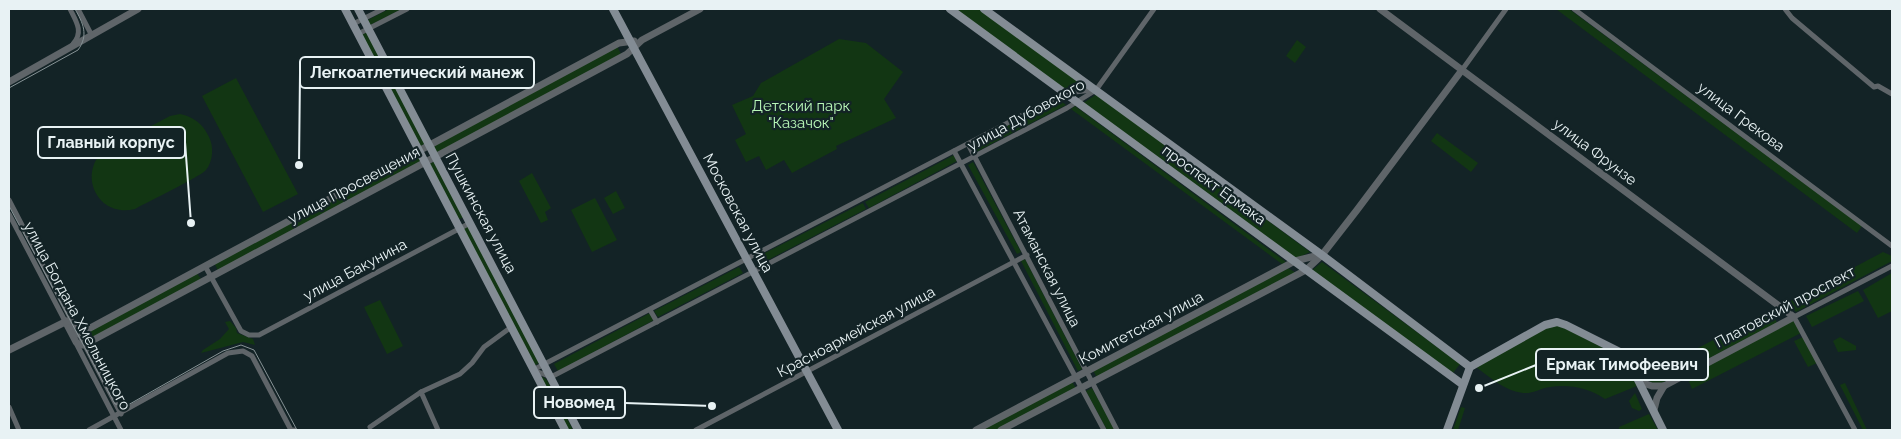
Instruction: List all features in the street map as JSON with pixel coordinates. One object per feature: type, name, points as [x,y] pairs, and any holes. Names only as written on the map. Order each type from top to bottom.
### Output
[{"type":"main road","name":"Пушкинская улица","points":[[345,9],[510,328],[565,430]]},
{"type":"main road","name":"Пушкинская улица","points":[[358,9],[578,430]]},
{"type":"main road","name":"Московская улица","points":[[613,9],[635,43]]},
{"type":"main road","name":"Московская улица","points":[[618,9],[840,430]]},
{"type":"main road","name":"проспект Ермака","points":[[950,9],[1462,384]]},
{"type":"main road","name":"проспект Ермака","points":[[984,9],[1322,255],[1470,367]]},
{"type":"main road","points":[[1447,430],[1462,384],[1470,367],[1545,325],[1557,322],[1620,352],[1627,358],[1663,430]]},
{"type":"street","points":[[68,50],[77,40],[79,32],[79,26],[70,9]]},
{"type":"street","points":[[78,9],[91,34]]},
{"type":"street","points":[[9,82],[138,9]]},
{"type":"street","points":[[353,24],[384,9]]},
{"type":"street","points":[[358,34],[407,9]]},
{"type":"street","name":"улица Просвещения","points":[[84,345],[627,54],[635,43],[700,9]]},
{"type":"street","points":[[1096,90],[1154,9]]},
{"type":"street","name":"улица Фрунзе","points":[[1380,9],[1794,317]]},
{"type":"street","name":"Комитетская улица","points":[[1001,430],[1306,270],[1322,255],[1506,9]]},
{"type":"street","name":"улица Грекова","points":[[1574,9],[1892,246]]},
{"type":"street","points":[[1785,9],[1792,18],[1874,87],[1878,86],[1892,94]]},
{"type":"street","name":"улица Просвещения","points":[[76,338],[205,266],[619,43],[635,43]]},
{"type":"street","name":"улица Дубовского","points":[[533,370],[863,200],[1065,93],[1096,90]]},
{"type":"street","name":"улица Дубовского","points":[[551,377],[975,157],[1096,90]]},
{"type":"street","name":"Атаманская улица","points":[[968,144],[1117,430]]},
{"type":"street","name":"Атаманская улица","points":[[954,151],[1104,430]]},
{"type":"street","name":"улица Богдана Хмельницкого","points":[[9,200],[121,430]]},
{"type":"street","points":[[863,200],[869,211]]},
{"type":"street","name":"улица Богдана Хмельницкого","points":[[9,214],[69,321]]},
{"type":"street","name":"улица Бакунина","points":[[211,276],[241,331],[249,335],[258,335],[470,223]]},
{"type":"street","name":"Красноармейская улица","points":[[696,430],[1027,255]]},
{"type":"street","name":"Комитетская улица","points":[[976,430],[1295,261],[1322,255]]},
{"type":"street","points":[[205,266],[211,276]]},
{"type":"street","name":"Платовский проспект","points":[[1664,386],[1892,266]]},
{"type":"street","points":[[650,310],[657,322]]},
{"type":"street","points":[[1794,317],[1856,430]]},
{"type":"street","points":[[9,350],[69,321]]},
{"type":"street","points":[[370,427],[421,392],[460,374],[484,348],[510,328]]},
{"type":"street","points":[[76,338],[80,345],[84,345]]},
{"type":"street","name":"улица Богдана Хмельницкого","points":[[84,345],[121,414]]},
{"type":"street","points":[[89,430],[234,351],[243,351],[252,356],[291,430],[294,430]]},
{"type":"street","points":[[533,370],[551,377]]},
{"type":"street","points":[[1640,382],[1652,386],[1664,386]]},
{"type":"street","points":[[1654,410],[1657,398],[1664,386]]},
{"type":"street","points":[[421,392],[438,430]]},
{"type":"street","points":[[9,407],[19,430]]},
{"type":"green space","points":[[389,9],[402,9],[370,25],[368,20]]},
{"type":"green space","points":[[955,9],[979,9],[1080,83],[1064,91]]},
{"type":"green space","points":[[1556,9],[1569,9],[1862,226],[1857,233]]},
{"type":"green space","points":[[368,30],[426,143],[419,147],[360,34]]},
{"type":"green space","name":"Детский парк \"Казачок\"","points":[[839,39],[866,43],[903,72],[884,99],[896,118],[836,146],[837,149],[792,173],[784,160],[766,170],[759,156],[746,162],[735,140],[746,134],[732,105],[753,96],[761,83]]},
{"type":"green space","points":[[1297,40],[1306,47],[1295,63],[1286,56]]},
{"type":"green space","points":[[617,46],[621,54],[438,155],[433,144]]},
{"type":"green space","points":[[236,78],[298,194],[263,212],[202,96]]},
{"type":"green space","points":[[1097,94],[1310,252],[1293,260],[1082,104]]},
{"type":"green space","points":[[1059,100],[1066,105],[976,152],[971,144]]},
{"type":"green space","points":[[1075,106],[1286,262],[1282,264],[1071,109]]},
{"type":"green space","points":[[180,114],[198,122],[209,137],[212,145],[212,154],[206,170],[184,184],[135,209],[122,210],[102,202],[92,183],[92,173],[95,162],[102,152],[170,116]]},
{"type":"green space","points":[[1437,133],[1478,163],[1471,172],[1431,141]]},
{"type":"green space","points":[[416,154],[421,163],[218,271],[214,262]]},
{"type":"green space","points":[[954,155],[957,161],[869,208],[865,202]]},
{"type":"green space","points":[[435,161],[464,217],[457,220],[429,164]]},
{"type":"green space","points":[[973,162],[1021,252],[1017,254],[968,165]]},
{"type":"green space","points":[[532,173],[551,208],[545,212],[548,220],[541,223],[519,181]]},
{"type":"green space","points":[[616,191],[625,208],[613,214],[604,198]]},
{"type":"green space","points":[[595,198],[617,240],[592,252],[571,210]]},
{"type":"green space","points":[[863,203],[866,209],[764,262],[761,255]]},
{"type":"green space","points":[[468,226],[539,363],[534,366],[463,229]]},
{"type":"green space","points":[[1883,252],[1892,256],[1892,261],[1796,312],[1787,303]]},
{"type":"green space","points":[[1025,259],[1082,369],[1078,371],[1021,261]]},
{"type":"green space","points":[[1322,262],[1460,364],[1453,373],[1311,271]]},
{"type":"green space","points":[[739,267],[743,273],[658,317],[654,311]]},
{"type":"green space","points":[[1288,268],[1296,273],[1097,378],[1093,370]]},
{"type":"green space","points":[[196,272],[201,279],[86,342],[81,334]]},
{"type":"green space","points":[[1892,273],[1892,311],[1878,318],[1863,290]]},
{"type":"green space","points":[[1858,291],[1864,301],[1812,327],[1806,316]]},
{"type":"green space","points":[[380,300],[403,346],[387,354],[364,307]]},
{"type":"green space","points":[[1771,310],[1777,323],[1662,383],[1651,383],[1646,375]]},
{"type":"green space","points":[[650,313],[654,320],[558,371],[554,364]]},
{"type":"green space","points":[[1793,320],[1801,333],[1692,389],[1687,377]]},
{"type":"green space","points":[[230,321],[236,328],[237,333],[253,339],[255,345],[243,342],[201,353],[220,339],[229,329],[225,322]]},
{"type":"green space","points":[[1559,325],[1619,356],[1637,386],[1605,399],[1592,392],[1572,387],[1557,386],[1523,393],[1504,387],[1476,367],[1547,326]]},
{"type":"green space","points":[[1803,337],[1817,363],[1808,367],[1794,341]]},
{"type":"green space","points":[[1840,337],[1856,346],[1856,350],[1838,352],[1833,341]]},
{"type":"green space","points":[[543,377],[547,380],[573,430],[568,430],[540,378]]},
{"type":"green space","points":[[1072,382],[1076,388],[997,430],[981,430]]},
{"type":"green space","points":[[1845,383],[1867,430],[1863,430],[1840,385]]},
{"type":"green space","points":[[1092,388],[1115,430],[1107,430],[1086,391]]},
{"type":"green space","points":[[1635,393],[1642,409],[1639,411],[1632,408],[1629,401]]},
{"type":"green space","points":[[1461,407],[1465,408],[1458,430],[1453,430]]},
{"type":"green space","points":[[1649,414],[1658,430],[1619,430],[1619,427]]},
{"type":"tram line","points":[[9,88],[78,50],[83,39],[84,29],[75,9]]},
{"type":"tram line","points":[[9,206],[115,404],[128,405],[223,351],[241,345],[254,350],[297,430]]},
{"type":"place","name":"Легкоатлетический манеж","points":[[299,165]]},
{"type":"place","name":"Главный корпус","points":[[191,223]]},
{"type":"place","name":"Ермак Тимофеевич","points":[[1479,388]]},
{"type":"place","name":"Новомед","points":[[712,406]]}]
